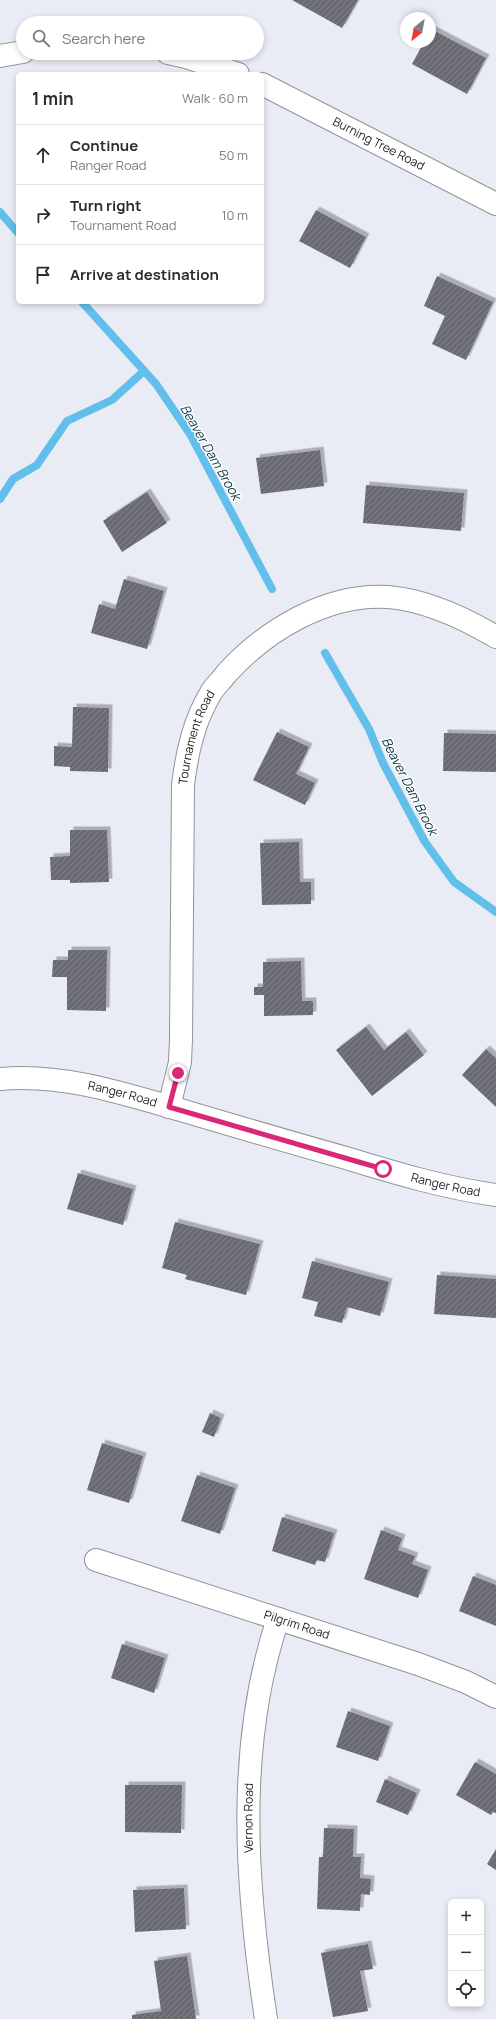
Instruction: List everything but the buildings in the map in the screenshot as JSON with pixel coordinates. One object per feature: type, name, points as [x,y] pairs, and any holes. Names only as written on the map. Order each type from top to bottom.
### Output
[{"type":"street","points":[[0,56],[16,53]]},
{"type":"street","points":[[195,60],[232,72]]},
{"type":"street","name":"Burning Tree Road","points":[[264,85],[496,204]]},
{"type":"street","name":"Tournament Road","points":[[169,1107],[180,1062],[181,1039],[183,785],[187,754],[192,735],[196,723],[213,690],[236,663],[263,640],[290,622],[320,608],[355,599],[388,598],[421,604],[452,614],[496,637]]},
{"type":"street","name":"Ranger Road","points":[[0,1079],[15,1077],[89,1086],[169,1107],[383,1169],[436,1183],[496,1195]]},
{"type":"street","name":"Pilgrim Road","points":[[96,1560],[418,1664],[466,1682],[496,1696]]},
{"type":"street","name":"Vernon Road","points":[[266,2019],[252,1916],[248,1827],[254,1732],[261,1679],[278,1619]]},
{"type":"waterway","name":"Beaver Dam Brook","points":[[0,212],[16,231]]},
{"type":"waterway","name":"Beaver Dam Brook","points":[[84,304],[156,384],[190,434],[272,589]]},
{"type":"waterway","points":[[0,499],[13,479],[37,465],[67,421],[112,400],[144,371]]},
{"type":"waterway","name":"Beaver Dam Brook","points":[[325,653],[369,729],[383,763],[425,842],[454,882],[496,912]]},
{"type":"route","points":[[178,1073],[169,1107],[383,1169]]}]
